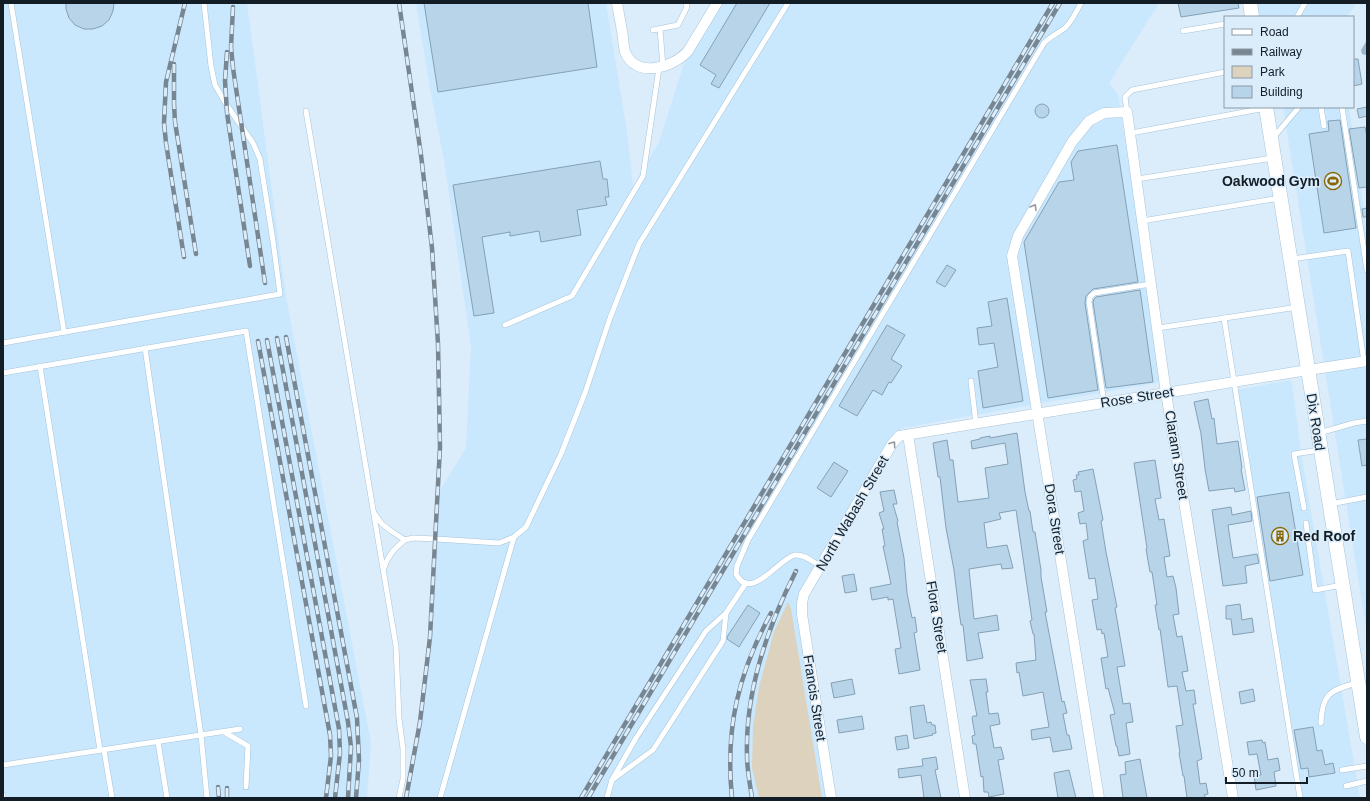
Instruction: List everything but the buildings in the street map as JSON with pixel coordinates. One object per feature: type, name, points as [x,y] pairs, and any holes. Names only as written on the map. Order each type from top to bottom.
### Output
[{"type":"main road","points":[[1250,3],[1252,16]]},
{"type":"main road","name":"Dix Road","points":[[1267,108],[1358,683],[1364,698],[1367,737]]},
{"type":"street","points":[[617,3],[625,51],[634,63],[647,68],[661,67],[676,62],[688,51],[716,3]]},
{"type":"street","name":"Clarann Street","points":[[1127,112],[1166,393],[1233,798]]},
{"type":"street","name":"Dora Street","points":[[1099,798],[1012,256],[1016,241],[1072,142],[1089,121],[1104,113],[1127,112]]},
{"type":"street","name":"Rose Street","points":[[908,435],[1038,413],[1365,362]]},
{"type":"street","name":"North Wabash Street","points":[[803,599],[804,594],[820,566],[892,444],[899,436],[908,435]]},
{"type":"street","name":"Flora Street","points":[[908,435],[965,798]]},
{"type":"street","name":"Francis Street","points":[[803,599],[802,614],[831,798]]},
{"type":"lane","points":[[11,3],[64,332]]},
{"type":"lane","points":[[3,343],[280,294],[274,241],[260,159],[253,143],[215,86],[211,66],[204,3]]},
{"type":"lane","points":[[653,30],[678,25],[687,7],[686,3]]},
{"type":"lane","points":[[383,569],[393,550],[405,540],[413,538],[499,543],[514,537],[526,527],[561,454],[585,393],[610,318],[639,244],[788,3]]},
{"type":"lane","points":[[820,566],[802,556],[794,555],[759,581],[746,584],[741,582],[736,574],[748,540],[1044,43],[1051,36],[1065,28],[1081,3]]},
{"type":"lane","points":[[1298,16],[1305,3]]},
{"type":"lane","points":[[1183,31],[1224,24]]},
{"type":"lane","points":[[505,325],[572,296],[643,176],[661,67],[660,29]]},
{"type":"lane","points":[[1127,112],[1124,97],[1132,90],[1224,72]]},
{"type":"lane","points":[[1131,133],[1262,108]]},
{"type":"lane","points":[[1271,140],[1298,108]]},
{"type":"lane","points":[[1322,108],[1324,126]]},
{"type":"lane","points":[[1342,108],[1367,270]]},
{"type":"lane","points":[[306,111],[396,646],[399,719],[403,749],[403,779],[399,798]]},
{"type":"lane","points":[[1137,179],[1274,157]]},
{"type":"lane","points":[[1142,221],[1281,198]]},
{"type":"lane","points":[[1291,259],[1348,251],[1365,362]]},
{"type":"lane","points":[[1104,403],[1088,302],[1094,293],[1151,284]]},
{"type":"lane","points":[[1158,328],[1298,307]]},
{"type":"lane","points":[[1224,318],[1300,798]]},
{"type":"lane","points":[[3,373],[246,331],[306,706]]},
{"type":"lane","points":[[145,348],[201,735],[207,798]]},
{"type":"lane","points":[[40,366],[102,750],[112,798]]},
{"type":"lane","points":[[971,381],[976,424]]},
{"type":"lane","points":[[1318,434],[1354,423],[1367,421]]},
{"type":"lane","points":[[1304,508],[1294,454],[1321,450]]},
{"type":"lane","points":[[1329,504],[1367,497]]},
{"type":"lane","points":[[374,513],[382,524],[391,532],[405,540]]},
{"type":"lane","points":[[1306,523],[1315,590],[1342,584]]},
{"type":"lane","points":[[440,798],[514,537]]},
{"type":"lane","points":[[607,798],[612,780],[636,738],[706,631],[726,613],[746,584]]},
{"type":"lane","points":[[612,780],[653,750],[723,641],[726,613]]},
{"type":"lane","points":[[1321,723],[1325,698],[1339,688],[1358,683]]},
{"type":"lane","points":[[3,765],[240,730]]},
{"type":"lane","points":[[223,732],[248,746],[246,787]]},
{"type":"lane","points":[[158,742],[167,798]]},
{"type":"lane","points":[[1342,770],[1367,766]]},
{"type":"lane","points":[[1346,786],[1367,781]]},
{"type":"shaded area","points":[[3,3],[247,3],[286,297],[371,743],[367,798],[3,798]]},
{"type":"shaded area","points":[[416,3],[606,3],[627,132],[633,186],[659,142],[688,51],[717,3],[1159,3],[1109,83],[1118,94],[1162,382],[902,428],[803,599],[831,798],[406,798],[420,722],[430,637],[439,492],[466,448],[471,346],[444,160],[431,94]]},
{"type":"shaded area","points":[[1250,3],[1357,3],[1348,16],[1252,16]]},
{"type":"shaded area","points":[[1367,40],[1367,54],[1365,55],[1362,54],[1361,50]]},
{"type":"shaded area","points":[[1283,108],[1349,108],[1367,233],[1367,634]]},
{"type":"shaded area","points":[[1290,380],[1292,383],[1301,453],[1360,798],[1299,798],[1232,391]]},
{"type":"green space","points":[[788,602],[791,609],[822,798],[759,798],[752,768],[753,727],[759,687],[774,632]]},
{"type":"railway","points":[[184,257],[164,123],[166,82],[185,3]]},
{"type":"railway","points":[[399,3],[421,155],[432,248],[438,344],[440,447],[430,637],[420,722],[406,798]]},
{"type":"railway","points":[[581,798],[1053,3]]},
{"type":"railway","points":[[588,798],[1060,3]]},
{"type":"railway","points":[[233,7],[231,47],[233,68],[265,283]]},
{"type":"railway","points":[[227,52],[225,81],[227,113],[250,266]]},
{"type":"railway","points":[[174,64],[175,122],[196,254]]},
{"type":"railway","points":[[286,337],[357,718],[359,760],[356,798]]},
{"type":"railway","points":[[277,338],[348,722],[351,747],[348,798]]},
{"type":"railway","points":[[267,340],[339,729],[340,753],[335,798]]},
{"type":"railway","points":[[258,341],[330,735],[331,756],[326,798]]},
{"type":"railway","points":[[752,798],[747,756],[747,732],[754,684],[767,637],[785,593],[796,571]]},
{"type":"railway","points":[[732,798],[730,748],[736,702],[750,658],[771,613]]},
{"type":"railway","points":[[218,787],[219,798]]},
{"type":"railway","points":[[227,788],[227,798]]},
{"type":"place","name":"Oakwood Gym","points":[[1333,181]]},
{"type":"place","name":"Red Roof","points":[[1280,536]]}]
